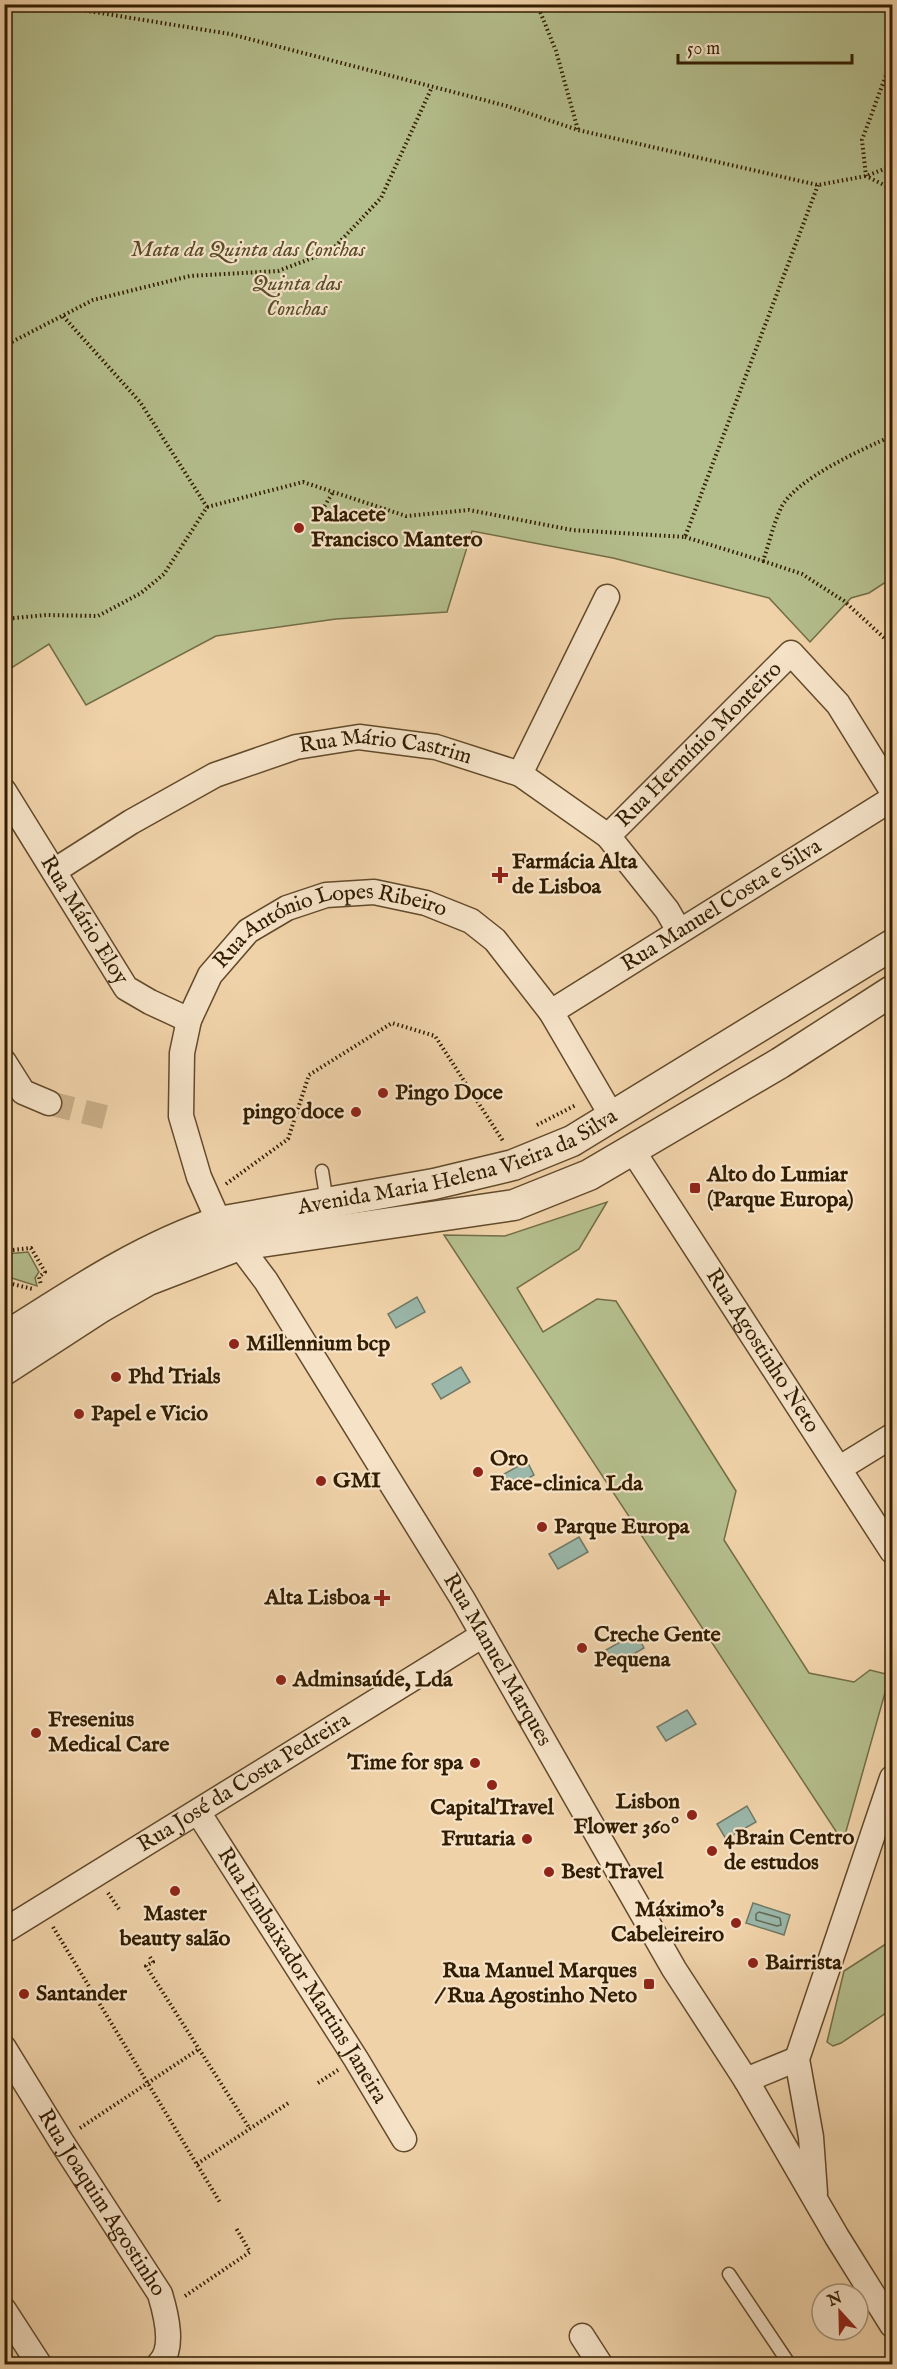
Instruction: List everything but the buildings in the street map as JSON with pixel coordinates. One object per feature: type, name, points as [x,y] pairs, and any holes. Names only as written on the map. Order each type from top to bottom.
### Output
[{"type":"street","points":[[520,774],[607,597]]},
{"type":"street","name":"Rua Hermínio Monteiro","points":[[608,836],[791,654],[838,704],[892,791]]},
{"type":"street","name":"Rua Mário Castrim","points":[[54,871],[131,822],[215,775],[296,747],[359,737],[436,747],[520,774],[608,836],[667,910],[679,931]]},
{"type":"street","name":"Rua Mário Eloy","points":[[4,791],[126,988],[189,1020]]},
{"type":"street","name":"Rua Manuel Costa e Silva","points":[[551,1012],[892,799]]},
{"type":"street","name":"Rua António Lopes Ribeiro","points":[[219,1222],[199,1176],[181,1116],[182,1053],[189,1020],[210,975],[248,931],[287,908],[326,895],[374,892],[426,903],[471,921],[495,940],[551,1012],[605,1106]]},
{"type":"street","name":"Avenida Maria Helena Vieira da Silva","points":[[4,1338],[129,1261],[189,1232],[219,1222],[434,1184],[513,1164],[572,1142],[605,1106],[892,945]]},
{"type":"street","name":"Avenida Maria Helena Vieira da Silva","points":[[4,1370],[101,1307],[148,1280],[239,1245],[514,1205],[589,1175],[780,1063],[892,991]]},
{"type":"street","points":[[4,1062],[23,1092],[49,1103]]},
{"type":"street","points":[[605,1106],[633,1151]]},
{"type":"street","name":"Rua Agostinho Neto","points":[[633,1151],[892,1551]]},
{"type":"street","points":[[219,1222],[239,1245]]},
{"type":"street","name":"Rua Manuel Marques","points":[[239,1245],[266,1281],[483,1635],[674,1969],[746,2080],[816,2201]]},
{"type":"street","points":[[840,1468],[892,1436]]},
{"type":"street","name":"Rua José da Costa Pedreira","points":[[4,1931],[483,1635]]},
{"type":"street","points":[[892,1778],[797,2059],[811,2137],[816,2201],[892,2325]]},
{"type":"street","name":"Rua Embaixador Martins Janeira","points":[[198,1812],[350,2049],[404,2139]]},
{"type":"street","name":"Rua Joaquim Agostinho","points":[[4,2048],[61,2141],[154,2283],[165,2310],[168,2346],[167,2354],[159,2364]]},
{"type":"street","points":[[746,2080],[797,2059]]},
{"type":"street","points":[[4,2310],[39,2364]]},
{"type":"street","points":[[582,2336],[600,2364]]},
{"type":"lane","points":[[322,1171],[327,1203]]},
{"type":"lane","points":[[729,2274],[788,2362]]},
{"type":"path","points":[[45,4],[230,34],[507,106],[578,130],[818,185],[866,176],[892,166]]},
{"type":"path","points":[[537,4],[556,51],[578,130]]},
{"type":"path","points":[[866,176],[862,140],[892,59]]},
{"type":"path","points":[[4,345],[93,300],[190,276],[278,271],[332,251],[381,198],[432,87]]},
{"type":"path","points":[[866,176],[892,189]]},
{"type":"path","points":[[685,537],[818,185]]},
{"type":"path","points":[[62,315],[140,402],[207,507]]},
{"type":"path","points":[[763,561],[782,507],[793,492],[849,455],[892,436]]},
{"type":"path","points":[[4,619],[46,615],[98,616],[141,593],[164,574],[207,507],[303,482],[406,516],[469,510],[572,530],[685,537],[802,574],[844,601],[892,645]]},
{"type":"path","points":[[317,511],[324,507],[333,492]]},
{"type":"path","points":[[238,1175],[288,1139],[309,1075],[392,1023],[435,1036],[502,1142],[511,1137]]},
{"type":"path","points":[[530,1128],[605,1106]]},
{"type":"path","points":[[4,1251],[31,1248],[45,1272],[39,1277],[42,1287]]},
{"type":"path","points":[[4,1282],[26,1288]]},
{"type":"path","points":[[41,1909],[221,2204]]},
{"type":"path","points":[[150,1957],[153,1962],[146,1966],[250,2129]]},
{"type":"path","points":[[89,2122],[200,2049]]},
{"type":"path","points":[[197,2164],[290,2102]]},
{"type":"path","points":[[165,2310],[250,2252],[236,2228]]},
{"type":"green space","name":"Mata da Quinta das Conchas","points":[[4,5],[892,5],[892,578],[869,593],[851,598],[810,642],[769,598],[613,558],[472,531],[447,612],[336,619],[216,636],[86,705],[49,644],[5,672]]},
{"type":"green space","points":[[607,1202],[579,1249],[517,1288],[543,1332],[597,1299],[616,1301],[736,1491],[724,1540],[809,1673],[854,1682],[870,1670],[890,1675],[843,1842],[444,1235],[505,1236]]},
{"type":"green space","points":[[28,1252],[39,1272],[35,1278],[37,1286],[5,1276],[5,1254]]},
{"type":"green space","points":[[892,1940],[892,2009],[833,2046],[827,2042],[844,1971]]},
{"type":"water","points":[[417,1297],[425,1312],[396,1328],[388,1314]]},
{"type":"water","points":[[461,1367],[470,1382],[441,1399],[432,1384]]},
{"type":"water","points":[[527,1461],[534,1475],[507,1491],[499,1477]]},
{"type":"water","points":[[579,1537],[588,1552],[558,1569],[549,1554]]},
{"type":"water","points":[[636,1633],[644,1648],[615,1665],[606,1650]]},
{"type":"water","points":[[687,1710],[696,1724],[666,1741],[657,1727]]},
{"type":"water","points":[[747,1806],[756,1822],[726,1839],[717,1824]]},
{"type":"water","points":[[753,1903],[790,1915],[784,1935],[746,1923]]},
{"type":"tunnel","points":[[49,1103],[105,1117]]},
{"type":"place","name":"Palacete Francisco Mantero","points":[[299,528]]},
{"type":"place","name":"Farmácia Alta de Lisboa","points":[[500,875]]},
{"type":"place","name":"Pingo Doce","points":[[383,1093]]},
{"type":"place","name":"pingo doce","points":[[356,1112]]},
{"type":"place","name":"Alto do Lumiar (Parque Europa)","points":[[695,1188]]},
{"type":"place","name":"Millennium bcp","points":[[234,1344]]},
{"type":"place","name":"Phd Trials","points":[[116,1377]]},
{"type":"place","name":"Papel e Vicio","points":[[79,1414]]},
{"type":"place","name":"Oro Face-clinica Lda","points":[[478,1472]]},
{"type":"place","name":"GMI","points":[[321,1481]]},
{"type":"place","name":"Parque Europa","points":[[542,1527]]},
{"type":"place","name":"Alta Lisboa","points":[[382,1598]]},
{"type":"place","name":"Creche Gente Pequena","points":[[582,1648]]},
{"type":"place","name":"Adminsaúde, Lda","points":[[281,1680]]},
{"type":"place","name":"Fresenius Medical Care","points":[[36,1733]]},
{"type":"place","name":"Time for spa","points":[[475,1763]]},
{"type":"place","name":"CapitalTravel","points":[[492,1785]]},
{"type":"place","name":"Lisbon Flower 360º","points":[[692,1815]]},
{"type":"place","name":"Frutaria","points":[[527,1839]]},
{"type":"place","name":"4Brain Centro de estudos","points":[[712,1851]]},
{"type":"place","name":"Best Travel","points":[[549,1872]]},
{"type":"place","name":"Master beauty salão","points":[[175,1891]]},
{"type":"place","name":"Máximo's Cabeleireiro","points":[[736,1923]]},
{"type":"place","name":"Bairrista","points":[[753,1963]]},
{"type":"place","name":"Rua Manuel Marques / Rua Agostinho Neto","points":[[649,1984]]},
{"type":"place","name":"Santander","points":[[24,1994]]},
{"type":"park label","name":"Quinta das Conchas","points":[[297,296]]}]
